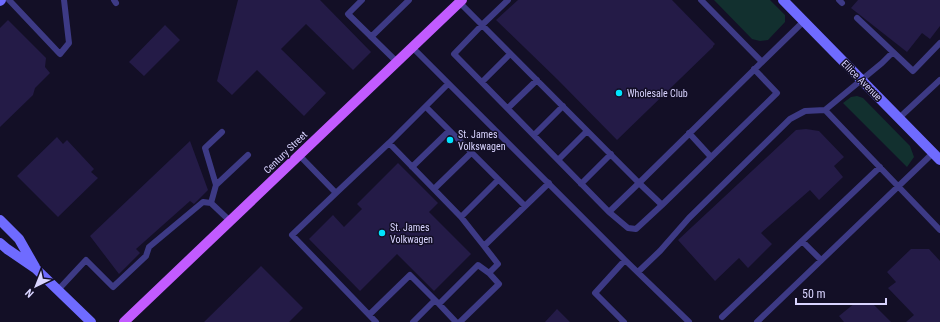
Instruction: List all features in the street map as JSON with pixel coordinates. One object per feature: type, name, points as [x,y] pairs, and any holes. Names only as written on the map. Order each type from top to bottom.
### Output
[{"type":"main road","name":"Ellice Avenue","points":[[783,0],[937,156]]},
{"type":"main road","name":"Century Street","points":[[124,322],[460,1]]},
{"type":"main road","points":[[0,220],[19,239],[36,268]]},
{"type":"main road","points":[[0,243],[6,249],[36,268],[90,322]]},
{"type":"lane","points":[[9,0],[60,54],[69,43],[64,0]]},
{"type":"lane","points":[[362,0],[348,14],[397,62]]},
{"type":"lane","points":[[371,37],[409,0]]},
{"type":"lane","points":[[508,0],[454,54],[581,184],[609,212],[628,228],[636,229],[777,93],[754,69]]},
{"type":"lane","points":[[701,0],[762,62]]},
{"type":"lane","points":[[460,1],[510,54],[662,205]]},
{"type":"lane","points":[[857,18],[913,71],[940,43]]},
{"type":"lane","points":[[609,212],[804,21]]},
{"type":"lane","points":[[412,47],[689,322]]},
{"type":"lane","points":[[638,272],[660,251],[689,218],[790,119],[805,111],[825,110],[882,63],[893,52]]},
{"type":"lane","points":[[482,82],[510,54]]},
{"type":"lane","points":[[508,108],[537,80]]},
{"type":"lane","points":[[899,118],[940,80]]},
{"type":"lane","points":[[376,322],[292,235],[389,143],[448,84]]},
{"type":"lane","points":[[534,135],[563,106]]},
{"type":"lane","points":[[426,107],[525,206]]},
{"type":"lane","points":[[825,110],[940,230]]},
{"type":"lane","points":[[412,167],[449,131]]},
{"type":"lane","points":[[558,160],[587,131]]},
{"type":"lane","points":[[211,203],[216,185],[206,148],[222,132]]},
{"type":"lane","points":[[689,134],[711,157]]},
{"type":"lane","points":[[389,143],[461,217],[498,264],[489,273]]},
{"type":"lane","points":[[434,190],[471,153]]},
{"type":"lane","points":[[581,184],[611,154]]},
{"type":"lane","points":[[216,185],[248,155]]},
{"type":"lane","points":[[299,155],[336,193]]},
{"type":"lane","points":[[757,322],[899,186],[937,156]]},
{"type":"lane","points":[[722,317],[880,167]]},
{"type":"lane","points":[[461,217],[498,180]]},
{"type":"lane","points":[[484,246],[549,183]]},
{"type":"lane","points":[[58,290],[86,260],[114,287],[146,256],[150,247],[203,202],[211,203],[230,221]]},
{"type":"lane","points":[[802,241],[821,260]]},
{"type":"lane","points":[[624,322],[596,293],[625,260]]},
{"type":"lane","points":[[412,322],[437,302],[478,265],[489,273],[499,284],[460,322]]},
{"type":"lane","points":[[369,315],[410,274],[456,322]]},
{"type":"green space","points":[[714,0],[770,0],[785,15],[785,22],[768,40],[760,41],[752,39]]},
{"type":"green space","points":[[857,96],[863,98],[910,146],[914,157],[907,167],[843,103],[851,97]]},
{"type":"building","points":[[238,0],[320,0],[371,52],[353,70],[306,24],[281,49],[326,93],[304,116],[257,70],[232,95],[217,81]]},
{"type":"building","name":"Wholesale Club","points":[[518,0],[672,0],[715,44],[617,140],[496,20]]},
{"type":"building","points":[[858,0],[940,0],[940,26],[930,39],[922,33],[907,52],[851,8]]},
{"type":"building","points":[[8,20],[46,58],[45,67],[50,73],[35,88],[33,95],[0,127],[0,28]]},
{"type":"building","points":[[165,25],[180,40],[144,76],[129,62]]},
{"type":"building","points":[[806,129],[819,131],[844,157],[834,166],[843,177],[819,200],[810,190],[761,233],[772,244],[748,268],[739,258],[715,281],[678,240],[796,130]]},
{"type":"building","points":[[57,137],[63,144],[67,140],[94,169],[91,172],[98,178],[58,217],[17,176]]},
{"type":"building","points":[[190,141],[208,190],[194,204],[190,201],[136,249],[140,253],[119,274],[90,236]]},
{"type":"building","name":"St. James Volkwagen","points":[[398,163],[438,203],[429,212],[471,254],[434,291],[397,254],[360,291],[309,239],[333,215],[344,227],[362,209],[357,204]]},
{"type":"building","points":[[911,249],[929,249],[940,261],[940,322],[906,322],[914,315],[888,288],[896,282],[887,272]]},
{"type":"building","points":[[261,266],[303,308],[289,322],[204,322]]},
{"type":"building","points":[[855,303],[872,303],[891,322],[844,322],[839,316]]},
{"type":"building","points":[[557,309],[570,322],[545,322]]},
{"type":"place","name":"Wholesale Club","points":[[619,93]]},
{"type":"place","name":"St. James Volkswagen","points":[[450,140]]},
{"type":"place","name":"St. James Volkwagen","points":[[382,233]]}]
